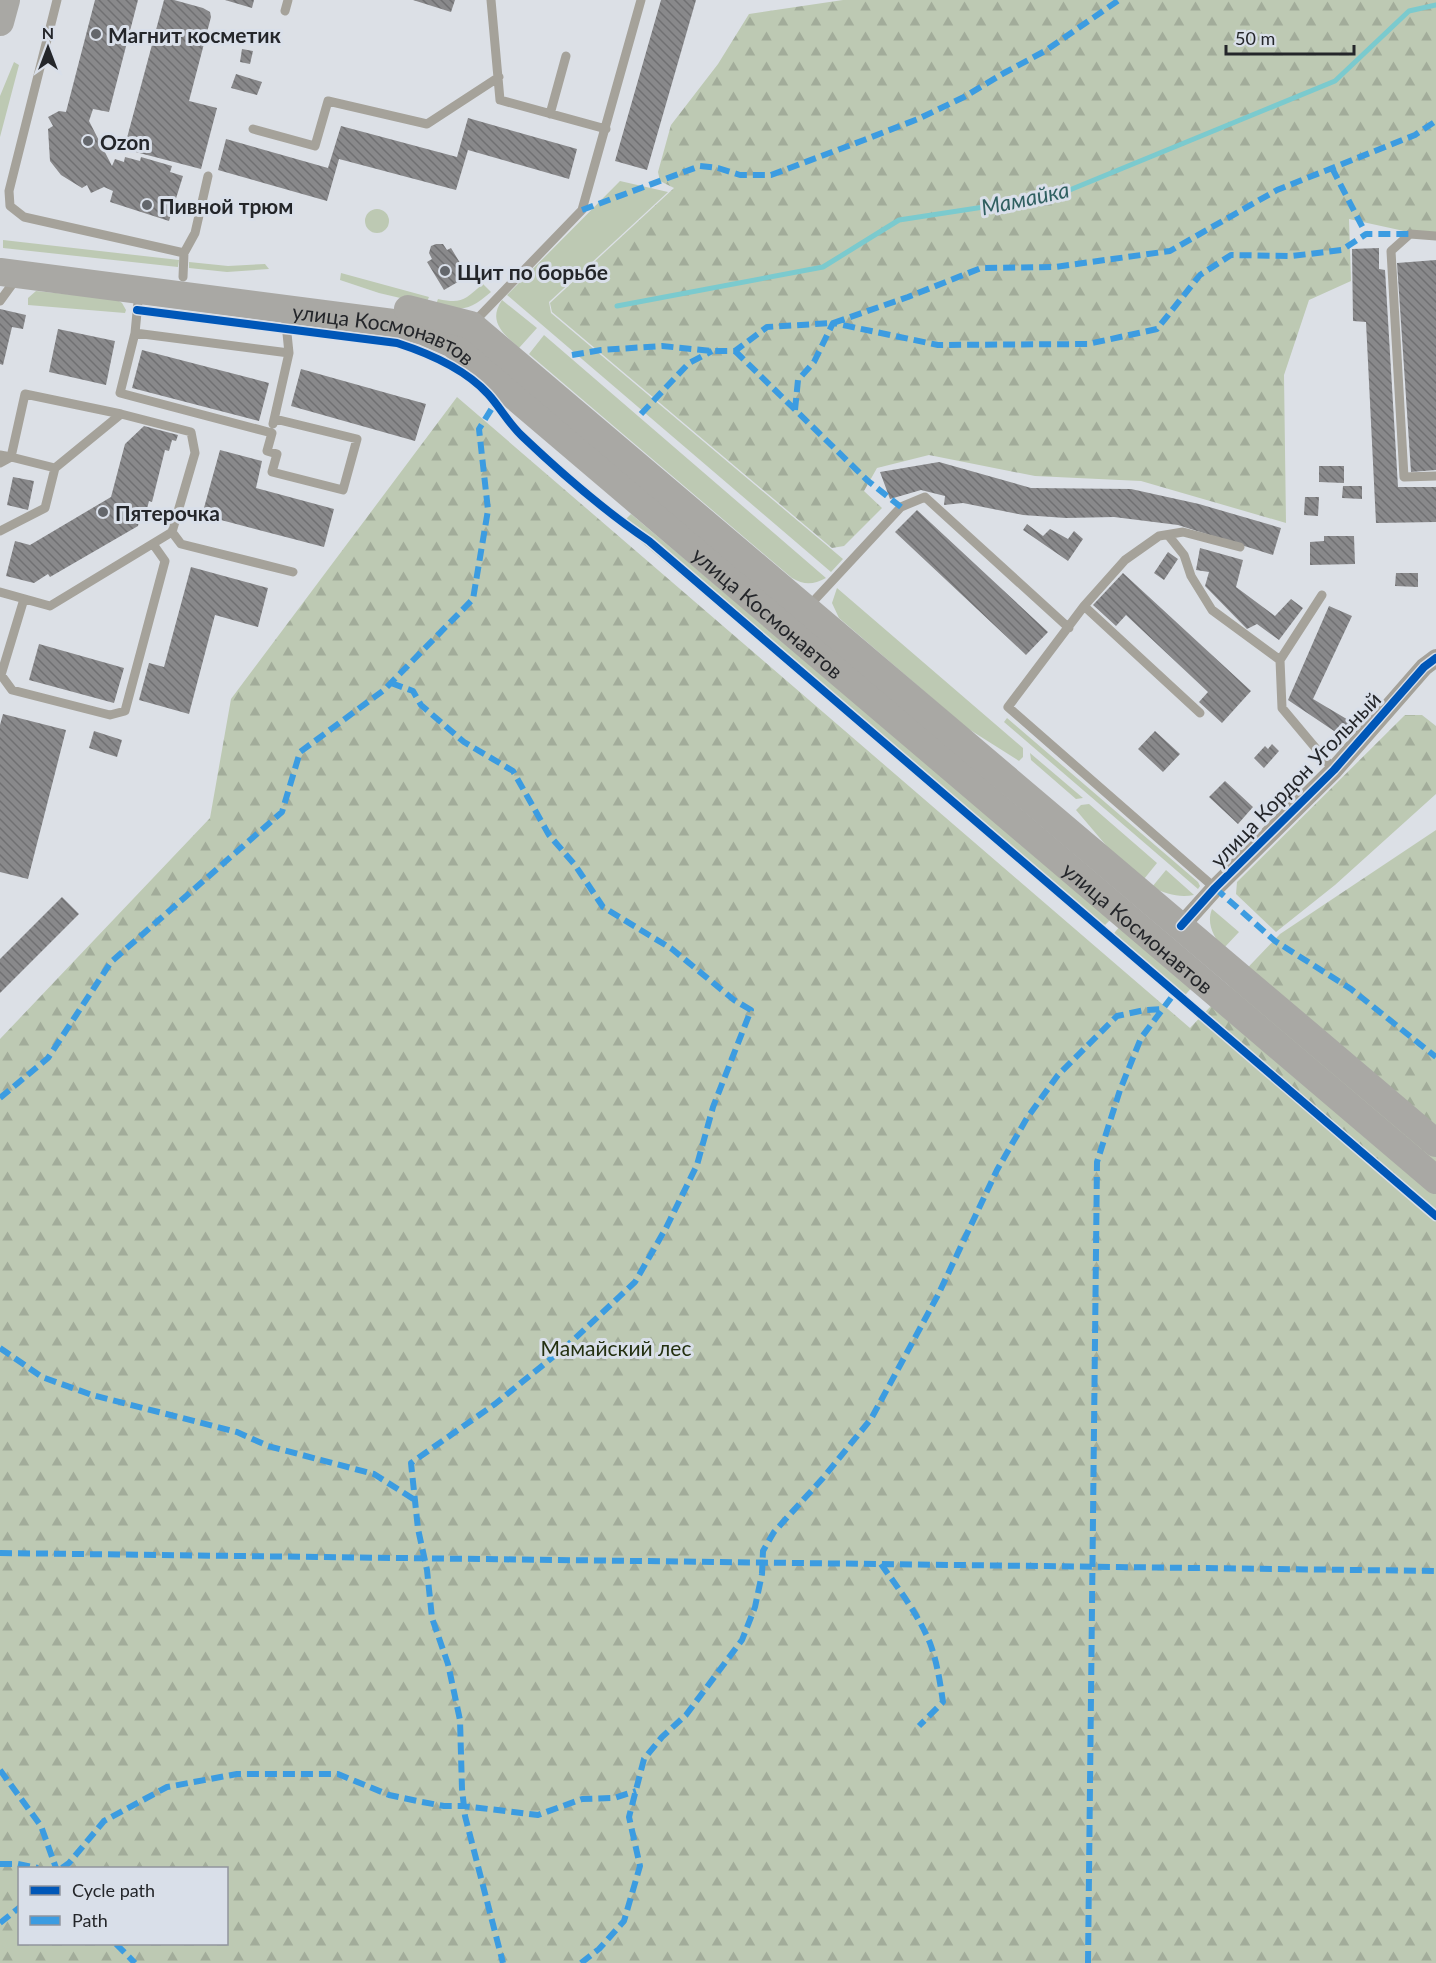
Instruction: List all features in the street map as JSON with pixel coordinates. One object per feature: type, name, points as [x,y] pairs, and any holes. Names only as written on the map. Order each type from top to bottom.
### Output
[{"type":"main road","points":[[0,22],[6,0]]},
{"type":"main road","name":"улица Космонавтов","points":[[0,253],[184,265],[393,305],[462,334],[807,608],[1436,1143]]},
{"type":"main road","name":"улица Космонавтов","points":[[10,273],[393,323],[423,331],[462,334],[1436,1180]]},
{"type":"street","name":"улица Кордон Угольный","points":[[1181,926],[1215,888],[1334,770],[1424,667],[1436,658]]},
{"type":"lane","points":[[57,0],[9,191],[10,206],[24,217],[184,265],[195,233],[208,176]]},
{"type":"lane","points":[[285,11],[288,0]]},
{"type":"lane","points":[[491,0],[500,100],[606,129]]},
{"type":"lane","points":[[462,334],[582,210],[641,0]]},
{"type":"lane","points":[[550,114],[566,56]]},
{"type":"lane","points":[[253,129],[315,146],[328,101],[427,124],[499,77]]},
{"type":"lane","points":[[1436,236],[1410,234],[1391,251],[1404,477],[1436,476]]},
{"type":"lane","points":[[0,301],[10,273]]},
{"type":"lane","points":[[139,290],[135,333],[120,393],[272,432]]},
{"type":"lane","points":[[275,419],[357,439],[342,490],[272,472],[277,454],[267,452],[289,353],[284,308]]},
{"type":"lane","points":[[135,333],[289,353]]},
{"type":"lane","points":[[0,464],[10,458],[25,394],[122,414],[191,432],[195,453],[172,532],[50,606],[0,592]]},
{"type":"lane","points":[[0,531],[45,508],[55,468],[122,414]]},
{"type":"lane","points":[[0,455],[55,468]]},
{"type":"lane","points":[[807,608],[901,507],[925,497],[1069,628]]},
{"type":"lane","points":[[172,532],[181,544],[294,572]]},
{"type":"lane","points":[[1215,888],[1008,707],[1084,606],[1125,560],[1159,536],[1183,532],[1240,547]]},
{"type":"lane","points":[[1168,535],[1184,555],[1191,576],[1212,610],[1280,660]]},
{"type":"lane","points":[[24,598],[1,675],[12,690],[110,715],[125,711],[165,561],[153,544]]},
{"type":"lane","points":[[1322,595],[1280,660],[1282,708],[1334,770]]},
{"type":"lane","points":[[1084,606],[1200,713]]},
{"type":"green space","points":[[843,0],[1436,0],[1436,238],[1349,219],[1351,281],[1309,300],[1284,375],[1286,523],[1141,481],[1035,476],[929,455],[877,468],[864,491],[882,508],[844,546],[832,548],[552,312],[550,303],[674,188],[660,181],[658,172],[671,125],[718,64],[749,14]]},
{"type":"green space","points":[[14,62],[19,65],[0,137],[0,96]]},
{"type":"green space","points":[[620,181],[668,192],[549,302],[551,313],[843,559],[831,572],[507,295]]},
{"type":"green space","points":[[377,209],[385,213],[389,221],[385,229],[377,233],[369,229],[365,221],[369,213]]},
{"type":"green space","points":[[3,240],[179,260],[178,267],[3,248]]},
{"type":"green space","points":[[189,262],[228,266],[265,264],[269,269],[227,272],[189,268]]},
{"type":"green space","points":[[341,273],[429,297],[426,304],[379,293],[340,280]]},
{"type":"green space","points":[[483,284],[491,292],[471,306],[459,309],[435,307],[438,299],[458,301]]},
{"type":"green space","points":[[36,291],[116,299],[126,310],[125,313],[28,305],[28,298]]},
{"type":"green space","points":[[502,300],[537,328],[519,348],[499,327],[496,315]]},
{"type":"green space","points":[[544,335],[826,578],[809,583],[792,578],[529,354]]},
{"type":"green space","name":"Мамайский лес","points":[[457,397],[1190,1028],[1280,934],[1436,830],[1436,1963],[0,1963],[0,1039],[210,818],[231,699]]},
{"type":"green space","points":[[631,514],[1112,918],[1101,929],[628,531],[624,521]]},
{"type":"green space","points":[[837,588],[1023,748],[1023,757],[1019,761],[967,728],[839,618],[832,603]]},
{"type":"green space","points":[[1405,715],[1422,715],[1436,726],[1436,794],[1335,885],[1276,932],[1236,894],[1237,882]]},
{"type":"green space","points":[[1007,718],[1198,882],[1200,886],[1198,889],[1004,722]]},
{"type":"green space","points":[[1030,753],[1083,798],[1076,799],[1031,760]]},
{"type":"green space","points":[[1089,804],[1157,863],[1144,879],[1110,850],[1076,810],[1081,805]]},
{"type":"green space","points":[[1166,870],[1194,895],[1173,895],[1152,887]]},
{"type":"green space","points":[[1212,909],[1239,932],[1223,949],[1210,925]]},
{"type":"green space","points":[[1121,925],[1193,986],[1181,1000],[1110,938]]},
{"type":"building","points":[[95,0],[138,0],[109,112],[93,109],[89,121],[112,166],[115,159],[124,162],[125,157],[140,161],[141,157],[172,166],[170,172],[183,176],[169,221],[110,202],[113,191],[104,187],[91,193],[87,185],[82,188],[61,175],[50,161],[48,129],[53,126],[48,117],[59,111],[66,112]]},
{"type":"building","points":[[164,0],[174,0],[210,12],[211,17],[189,101],[217,108],[201,169],[124,149]]},
{"type":"building","points":[[225,0],[254,0],[252,8]]},
{"type":"building","points":[[413,0],[455,0],[451,12]]},
{"type":"building","points":[[661,0],[696,0],[647,170],[615,161]]},
{"type":"building","points":[[242,49],[253,51],[250,64],[240,62]]},
{"type":"building","points":[[236,74],[262,82],[257,95],[231,88]]},
{"type":"building","points":[[468,118],[577,149],[569,179],[468,150],[456,190],[339,159],[327,201],[218,170],[226,139],[328,168],[341,126],[457,157]]},
{"type":"building","points":[[443,244],[447,250],[451,248],[468,276],[444,290],[427,262],[432,259],[429,253],[431,246]]},
{"type":"building","points":[[1379,248],[1379,269],[1385,270],[1398,487],[1436,487],[1436,522],[1376,523],[1366,322],[1353,321],[1352,249]]},
{"type":"building","points":[[1436,260],[1436,470],[1411,472],[1397,263]]},
{"type":"building","points":[[0,309],[26,315],[23,329],[12,327],[3,365],[0,364]]},
{"type":"building","points":[[58,329],[115,341],[106,385],[49,372]]},
{"type":"building","points":[[142,350],[269,383],[259,421],[132,388]]},
{"type":"building","points":[[301,369],[426,404],[415,441],[291,406]]},
{"type":"building","points":[[144,426],[178,435],[176,441],[172,440],[169,451],[165,450],[152,502],[149,501],[145,517],[140,516],[138,526],[50,577],[48,574],[34,583],[6,576],[15,541],[30,545],[111,497],[125,444]]},
{"type":"building","points":[[220,450],[262,461],[256,488],[334,509],[324,547],[202,515]]},
{"type":"building","points":[[939,462],[1031,488],[1131,489],[1199,504],[1281,528],[1273,555],[1178,525],[1114,517],[1066,518],[1023,515],[963,503],[944,505],[945,496],[921,490],[890,499],[880,472]]},
{"type":"building","points":[[1319,466],[1344,466],[1344,483],[1319,482]]},
{"type":"building","points":[[13,477],[34,481],[28,510],[7,505]]},
{"type":"building","points":[[1343,486],[1362,486],[1362,499],[1342,498]]},
{"type":"building","points":[[1305,497],[1319,497],[1318,516],[1304,515]]},
{"type":"building","points":[[917,510],[1048,632],[1026,655],[895,532]]},
{"type":"building","points":[[1027,524],[1043,536],[1050,529],[1068,539],[1074,531],[1083,539],[1068,561],[1023,530]]},
{"type":"building","points":[[1324,536],[1354,536],[1355,564],[1310,565],[1310,542],[1324,541]]},
{"type":"building","points":[[1200,548],[1243,560],[1236,587],[1275,616],[1291,599],[1303,608],[1279,640],[1257,624],[1247,629],[1205,586],[1209,572],[1196,570]]},
{"type":"building","points":[[1168,552],[1178,559],[1164,580],[1154,573]]},
{"type":"building","points":[[191,567],[268,588],[258,627],[215,615],[189,714],[139,700],[149,663],[164,667]]},
{"type":"building","points":[[1123,573],[1251,691],[1222,723],[1199,702],[1208,692],[1126,615],[1116,626],[1093,605]]},
{"type":"building","points":[[1396,573],[1418,573],[1418,587],[1395,586]]},
{"type":"building","points":[[1329,606],[1352,616],[1313,699],[1350,721],[1340,735],[1288,700]]},
{"type":"building","points":[[39,644],[124,668],[114,703],[29,680]]},
{"type":"building","points":[[3,714],[66,730],[28,879],[0,872],[0,725]]},
{"type":"building","points":[[94,731],[122,740],[117,757],[89,748]]},
{"type":"building","points":[[1155,731],[1180,754],[1163,772],[1138,749]]},
{"type":"building","points":[[1272,744],[1279,751],[1264,768],[1254,758],[1265,746],[1268,749]]},
{"type":"building","points":[[1225,781],[1253,807],[1238,824],[1209,797]]},
{"type":"building","points":[[62,897],[79,914],[0,993],[0,959]]},
{"type":"waterway","name":"Мамайка","points":[[617,306],[823,267],[899,220],[1055,196],[1335,81],[1409,11],[1436,5]]},
{"type":"marked path","points":[[582,210],[700,166],[718,168],[740,175],[771,175],[918,119],[964,97],[1045,51],[1119,0]]},
{"type":"marked path","points":[[572,355],[601,350],[662,346],[735,351],[767,327],[833,323],[981,268],[1055,267],[1170,251],[1277,190],[1415,135],[1436,121]]},
{"type":"marked path","points":[[1332,168],[1366,234]]},
{"type":"marked path","points":[[795,410],[798,380],[814,362],[833,323],[938,345],[1088,344],[1157,329],[1200,275],[1231,255],[1292,256],[1342,250],[1366,234],[1410,234]]},
{"type":"marked path","points":[[641,414],[689,363],[712,351]]},
{"type":"marked path","points":[[735,351],[868,481],[901,507]]},
{"type":"marked path","points":[[0,1098],[48,1058],[111,962],[282,812],[300,752],[384,690],[473,599],[488,510],[479,429],[492,408]]},
{"type":"marked path","points":[[391,683],[413,691],[421,705],[464,742],[513,771],[549,835],[575,865],[603,907],[672,949],[734,1000],[751,1010],[713,1107],[697,1165],[666,1228],[635,1282],[569,1344],[495,1404],[411,1463],[418,1529],[427,1570],[432,1618],[448,1664],[460,1720],[465,1816],[503,1963]]},
{"type":"marked path","points":[[1215,888],[1275,941],[1351,989],[1436,1057]]},
{"type":"marked path","points":[[1088,1963],[1097,1162],[1120,1090],[1141,1038],[1171,998]]},
{"type":"marked path","points":[[581,1963],[599,1949],[624,1921],[640,1866],[629,1817],[644,1759],[662,1737],[686,1715],[742,1640],[755,1607],[762,1574],[763,1551],[774,1532],[823,1478],[871,1419],[938,1295],[997,1170],[1027,1118],[1058,1075],[1117,1016],[1145,1010],[1164,1009]]},
{"type":"marked path","points":[[0,1348],[42,1377],[92,1395],[237,1432],[268,1446],[374,1474],[415,1500]]},
{"type":"marked path","points":[[0,1553],[1436,1571]]},
{"type":"marked path","points":[[881,1564],[920,1622],[930,1643],[936,1665],[943,1702],[919,1726]]},
{"type":"marked path","points":[[0,1770],[41,1826],[56,1867]]},
{"type":"marked path","points":[[63,1867],[104,1821],[167,1787],[237,1774],[338,1774],[389,1795],[422,1802],[538,1815],[582,1799],[614,1798],[636,1791]]},
{"type":"marked path","points":[[0,1864],[33,1867]]},
{"type":"marked path","points":[[0,1923],[18,1909]]},
{"type":"marked path","points":[[117,1945],[135,1963]]},
{"type":"cycle path","points":[[137,310],[397,343],[434,357],[469,377],[488,394],[517,431],[568,478],[615,517],[649,541],[1436,1216]]},
{"type":"cycle path","points":[[1181,926],[1215,888],[1334,770],[1424,667],[1436,658]]},
{"type":"place","name":"Магнит косметик","points":[[96,34]]},
{"type":"place","name":"Ozon","points":[[88,141]]},
{"type":"place","name":"Пивной трюм","points":[[147,205]]},
{"type":"place","name":"Щит по борьбе","points":[[445,271]]},
{"type":"place","name":"Пятерочка","points":[[103,512]]}]
